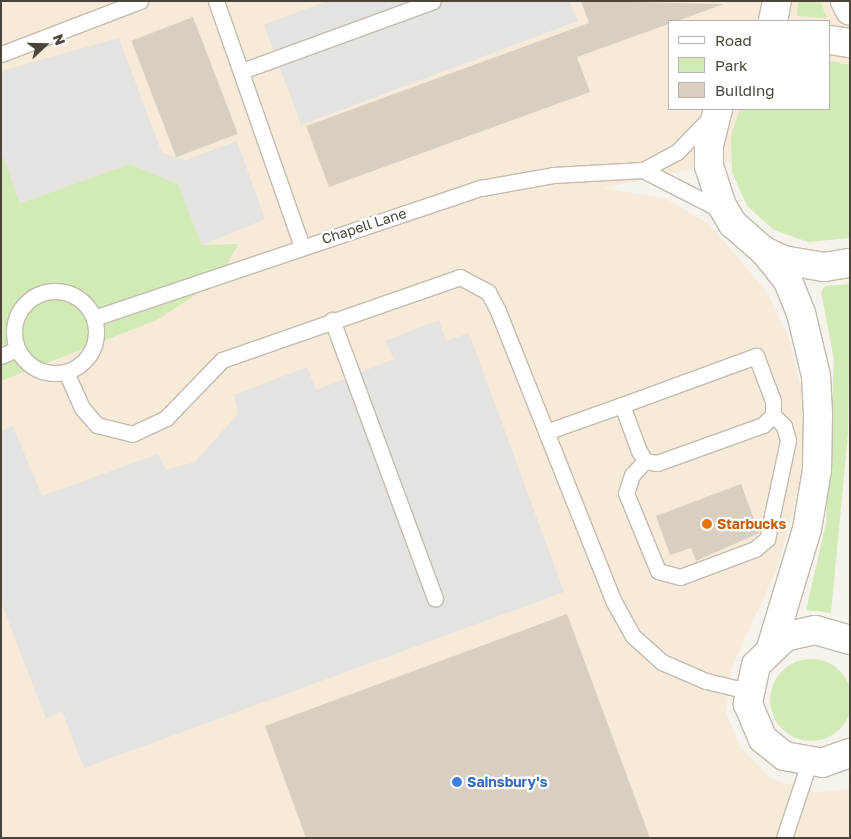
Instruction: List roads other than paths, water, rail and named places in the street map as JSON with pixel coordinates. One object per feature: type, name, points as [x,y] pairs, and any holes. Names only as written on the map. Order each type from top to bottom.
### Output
[{"type":"street","points":[[774,20],[777,1]]},
{"type":"street","points":[[844,1],[850,11]]},
{"type":"street","points":[[831,40],[850,44]]},
{"type":"street","points":[[717,110],[709,145],[710,166],[716,193],[733,224],[764,251],[788,281],[800,313],[813,359],[818,414],[817,470],[806,529],[772,645],[756,665],[748,690],[751,716],[763,740],[784,756],[809,763],[850,753]]},
{"type":"street","points":[[764,251],[803,265],[850,263]]},
{"type":"street","points":[[772,645],[792,634],[815,630],[850,640]]},
{"type":"lane","points":[[1,54],[140,1]]},
{"type":"lane","points":[[216,1],[302,246]]},
{"type":"lane","points":[[242,71],[433,1]]},
{"type":"lane","name":"Chapell Lane","points":[[94,318],[302,246],[481,188],[553,175],[643,170],[677,152],[699,134],[716,110]]},
{"type":"lane","points":[[643,170],[722,210],[733,224]]},
{"type":"lane","points":[[66,372],[82,408],[97,425],[132,434],[166,418],[222,360],[332,320],[460,277],[488,292],[614,602],[633,636],[662,662],[706,681],[748,690]]},
{"type":"lane","points":[[45,292],[69,293],[84,303],[94,318],[92,351],[66,372],[32,367],[17,349],[18,314],[45,292]]},
{"type":"lane","points":[[332,320],[435,599]]},
{"type":"lane","points":[[1,356],[17,349]]},
{"type":"lane","points":[[546,432],[756,356],[773,401],[773,415],[763,425],[657,463],[645,461]]},
{"type":"lane","points":[[622,405],[645,461]]},
{"type":"lane","points":[[645,461],[632,475],[626,493],[658,571],[680,577],[755,549],[767,539],[788,440],[784,426],[773,415]]},
{"type":"lane","points":[[784,838],[809,763]]},
{"type":"place","name":"Starbucks","points":[[707,524]]},
{"type":"place","name":"Sainsbury's","points":[[457,782]]}]
